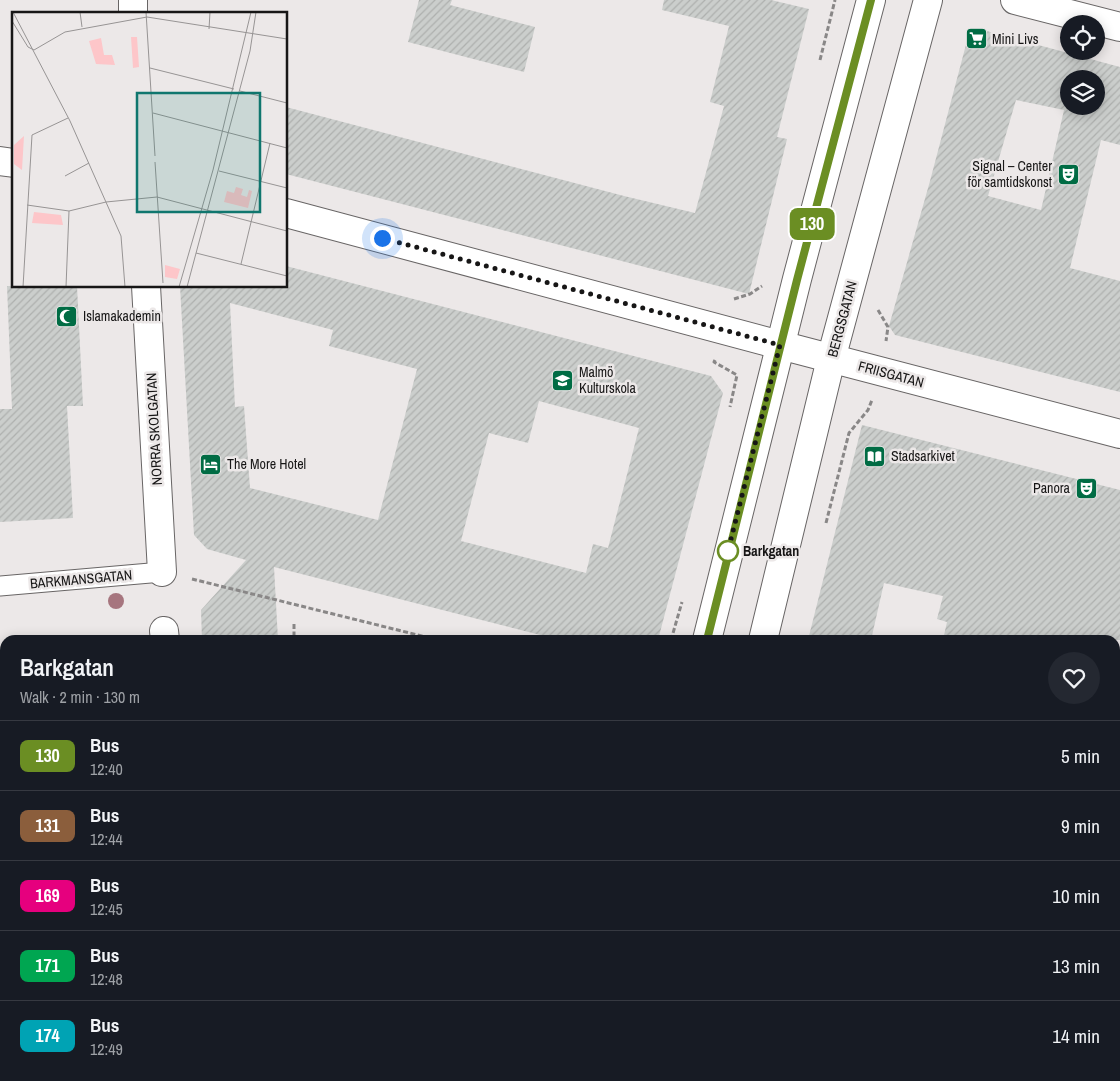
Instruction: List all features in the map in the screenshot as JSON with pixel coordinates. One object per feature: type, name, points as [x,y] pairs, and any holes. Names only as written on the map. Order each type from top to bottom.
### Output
[{"type":"street","points":[[708,635],[780,345],[871,0]]},
{"type":"street","name":"BERGSGATAN","points":[[764,635],[831,358],[928,0]]},
{"type":"street","points":[[1015,0],[1120,27]]},
{"type":"street","name":"FRIISGATAN","points":[[288,214],[1120,434]]},
{"type":"street","name":"NORRA SKOLGATAN","points":[[146,288],[162,572]]},
{"type":"lane","name":"BARKMANSGATAN","points":[[0,586],[162,572]]},
{"type":"path","points":[[818,68],[835,0]]},
{"type":"path","points":[[730,411],[737,375],[714,362],[734,299],[750,294],[763,286],[765,279]]},
{"type":"path","points":[[162,572],[418,635]]},
{"type":"path","points":[[294,624],[294,635]]},
{"type":"building","points":[[419,0],[452,0],[450,5],[535,27],[524,72],[408,42]]},
{"type":"building","points":[[664,0],[771,0],[809,9],[777,137],[787,139],[749,294],[288,175],[288,108],[695,213],[724,106],[710,102],[729,26],[662,10]]},
{"type":"building","points":[[983,30],[1060,51],[1060,60],[1094,60],[1120,67],[1120,145],[1101,140],[1070,268],[1120,281],[1120,392],[895,335],[889,326],[968,37]],"holes":[[[1060,70],[1105,70],[1105,115],[1063,115],[1041,210],[988,196],[1016,100],[1060,109]]]},
{"type":"building","points":[[288,267],[711,376],[723,393],[659,635],[540,635],[274,567],[278,635],[202,635],[201,610],[246,560],[207,549],[194,535],[180,288],[288,288]],"holes":[[[230,303],[333,330],[329,346],[417,369],[378,520],[250,488],[244,406],[235,407]],[[539,401],[639,428],[608,548],[593,544],[586,573],[461,541],[489,433],[528,443]]]},
{"type":"building","points":[[7,286],[12,286],[12,288],[77,288],[83,406],[67,406],[73,518],[0,522],[0,409],[12,409]]},
{"type":"building","points":[[862,425],[1120,490],[1120,635],[944,635],[947,622],[937,619],[943,596],[884,583],[872,635],[809,635]]},
{"type":"bus line","name":"130","points":[[708,635],[797,280],[871,0]]},
{"type":"place","name":"Mini Livs","points":[[976,39]]},
{"type":"place","name":"Signal – Center för samtidskonst","points":[[1068,174]]},
{"type":"place","name":"Islamakademin","points":[[67,316]]},
{"type":"place","name":"Malmö Kulturskola","points":[[563,380]]},
{"type":"place","name":"Stadsarkivet","points":[[875,456]]},
{"type":"place","name":"The More Hotel","points":[[211,464]]},
{"type":"place","name":"Panora","points":[[1086,488]]},
{"type":"place","name":"Barkgatan","points":[[728,551]]},
{"type":"route","points":[[382,238],[780,345],[728,551]]}]
